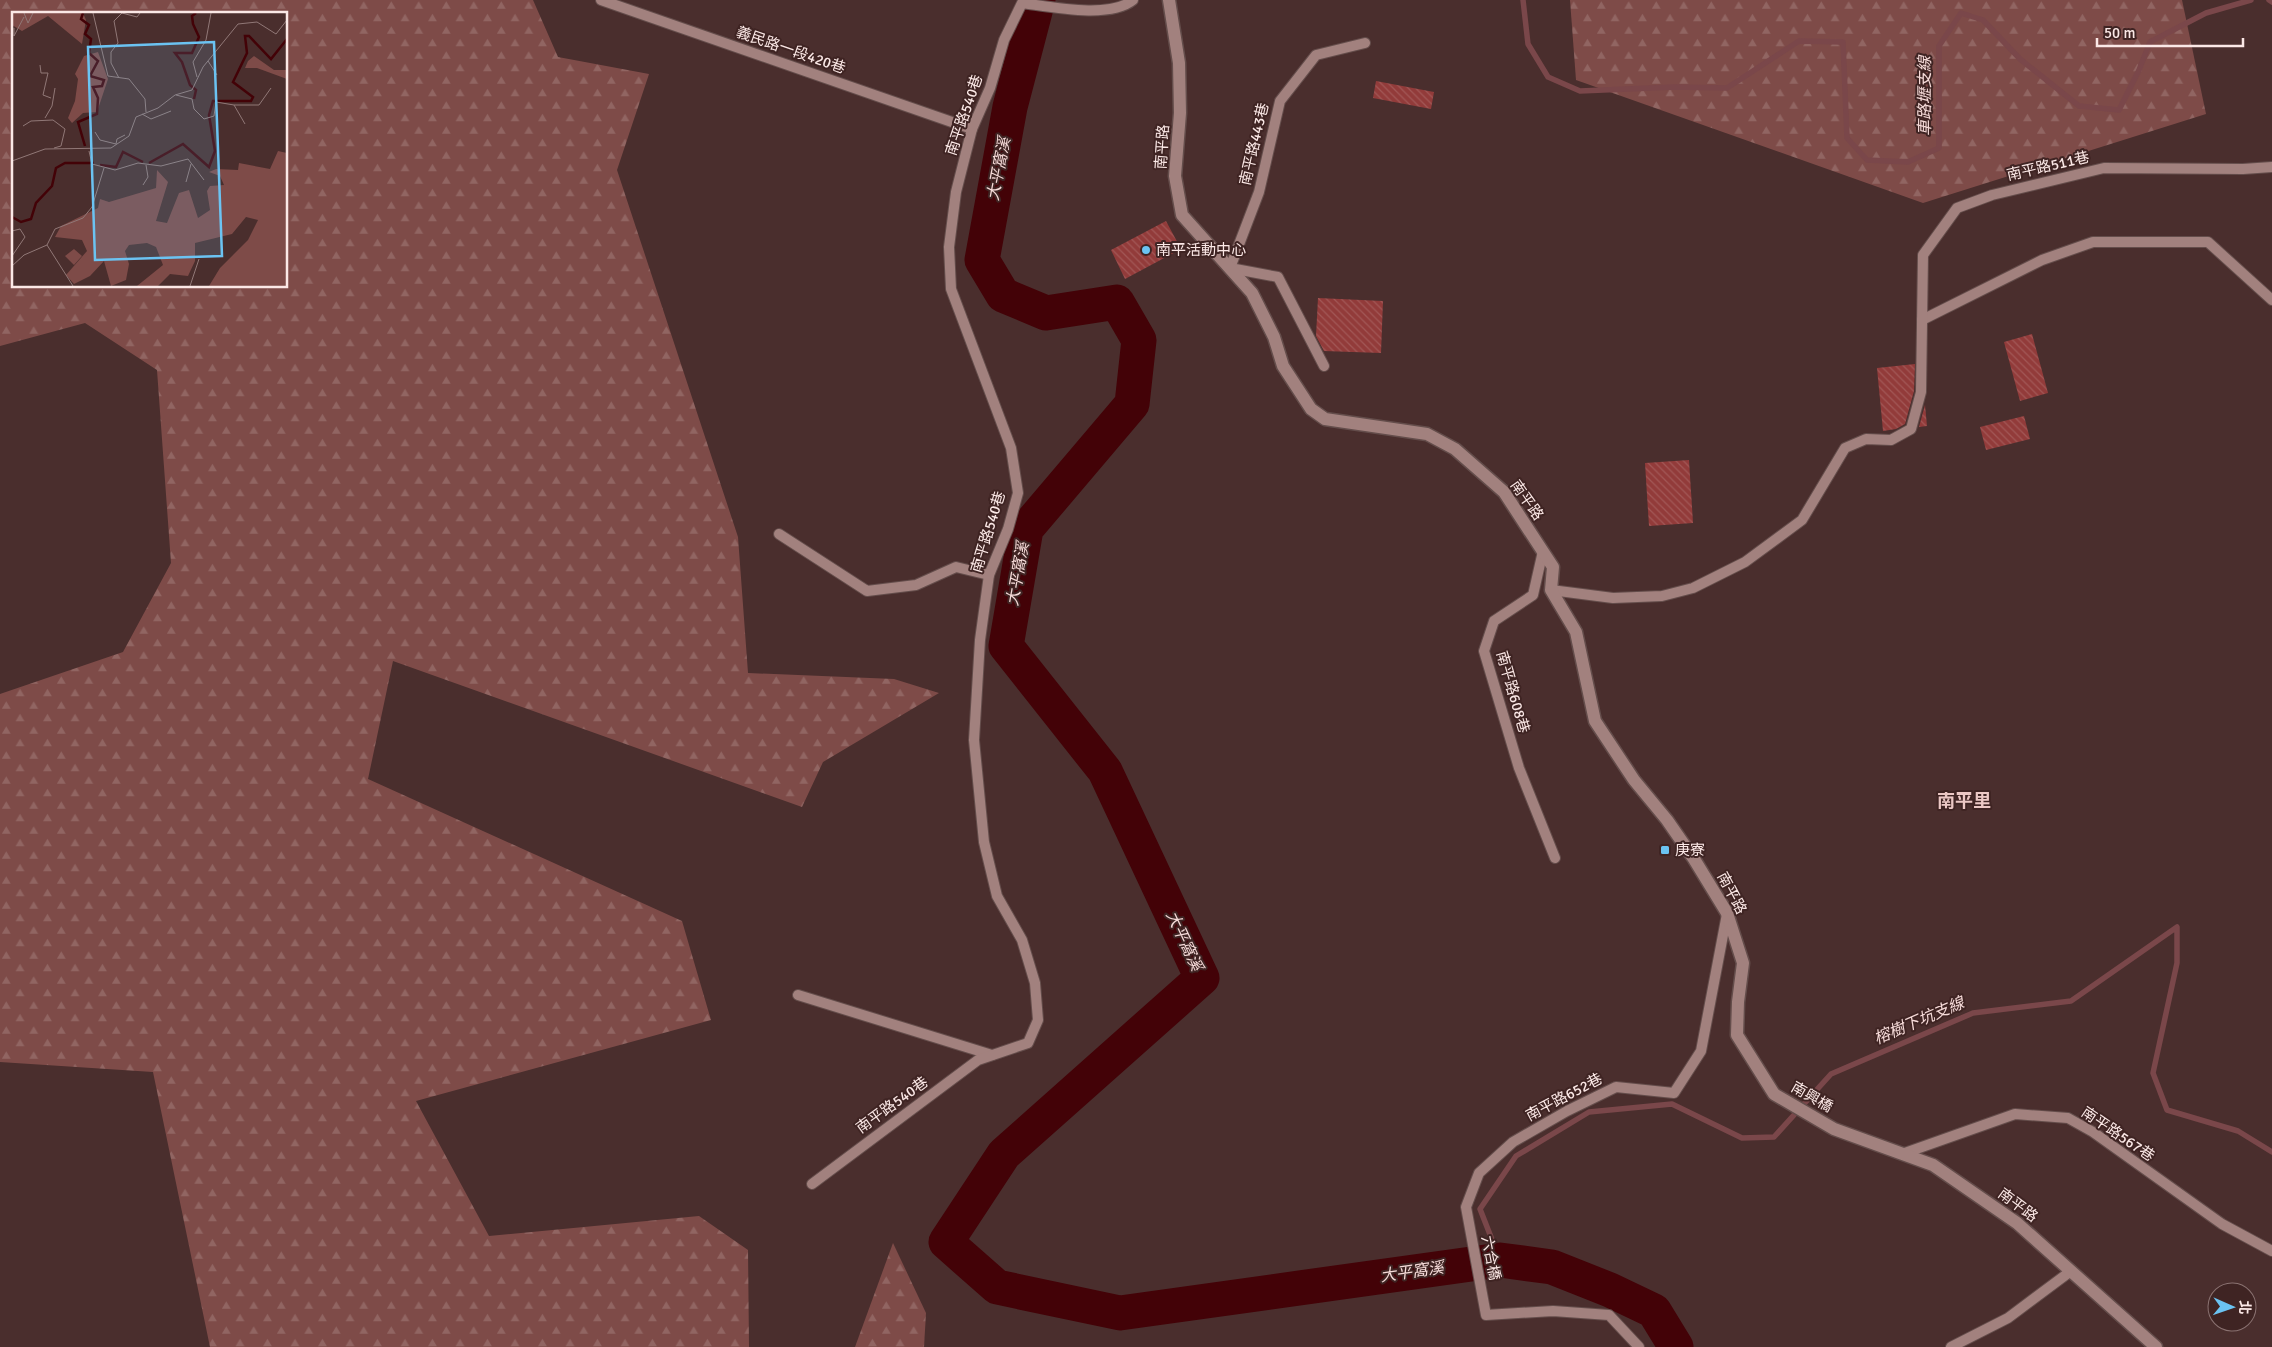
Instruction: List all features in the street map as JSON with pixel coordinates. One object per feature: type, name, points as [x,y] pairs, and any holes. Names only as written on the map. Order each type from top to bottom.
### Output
[{"type":"street","name":"南平路","points":[[1169,0],[1179,62],[1180,113],[1175,176],[1182,215],[1252,293],[1274,337],[1283,366],[1311,409],[1325,418],[1427,434],[1455,449],[1504,492],[1553,567],[1551,590],[1576,632],[1595,721],[1634,780],[1667,820],[1694,859],[1727,913],[1743,963],[1738,1002],[1737,1035],[1774,1094]]},
{"type":"street","name":"南興橋","points":[[1774,1094],[1834,1129]]},
{"type":"street","name":"南平路","points":[[1834,1129],[1933,1165],[2017,1222],[2156,1347]]},
{"type":"lane","name":"義民路一段420巷","points":[[601,0],[972,129]]},
{"type":"lane","name":"南平路540巷","points":[[812,1184],[978,1060],[1028,1043],[1038,1020],[1035,983],[1022,940],[997,896],[984,842],[974,740],[980,640],[989,575],[1008,529],[1018,493],[1011,448],[951,289],[948,247],[956,192],[972,129],[990,88],[1004,40],[1022,3],[1102,10],[1126,6],[1133,0]]},
{"type":"lane","name":"南平路443巷","points":[[1230,268],[1259,192],[1280,101],[1316,55],[1364,43]]},
{"type":"lane","name":"南平路511巷","points":[[1551,590],[1612,598],[1662,596],[1693,588],[1745,562],[1802,520],[1845,448],[1866,439],[1891,440],[1911,429],[1921,392],[1923,254],[1957,208],[1992,195],[2104,168],[2244,169],[2272,167]]},
{"type":"lane","points":[[1922,320],[2042,260],[2093,242],[2208,242],[2272,300]]},
{"type":"lane","points":[[1230,268],[1278,277],[1324,366]]},
{"type":"lane","points":[[779,534],[867,591],[916,585],[956,567],[989,575]]},
{"type":"lane","name":"南平路608巷","points":[[1543,551],[1533,595],[1494,621],[1484,651],[1518,768],[1555,858]]},
{"type":"lane","name":"南平路652巷","points":[[1466,1207],[1480,1173],[1513,1142],[1567,1110],[1616,1087],[1674,1093],[1701,1051],[1727,913]]},
{"type":"lane","points":[[798,995],[992,1055]]},
{"type":"lane","name":"南平路567巷","points":[[1902,1154],[2015,1114],[2068,1118],[2093,1132],[2222,1224],[2272,1251]]},
{"type":"lane","name":"六合橋","points":[[1466,1207],[1486,1315],[1553,1311],[1609,1315],[1639,1347]]},
{"type":"lane","points":[[1951,1347],[2008,1318],[2071,1271]]},
{"type":"green space","points":[[0,0],[533,0],[558,57],[649,74],[617,170],[738,537],[748,673],[894,679],[939,693],[823,762],[802,807],[393,661],[368,779],[682,921],[711,1020],[416,1101],[489,1236],[699,1216],[748,1250],[749,1347],[210,1347],[153,1072],[0,1062],[0,694],[123,652],[171,563],[157,370],[85,323],[0,346]]},
{"type":"green space","points":[[1570,0],[2182,0],[2206,114],[1923,203],[1576,80]]},
{"type":"green space","points":[[893,1243],[926,1313],[924,1347],[855,1347]]},
{"type":"building","points":[[1376,81],[1434,92],[1431,109],[1373,98]]},
{"type":"building","name":"南平活動中心","points":[[1166,221],[1181,249],[1125,279],[1111,250]]},
{"type":"building","points":[[1318,298],[1383,301],[1381,353],[1324,351],[1316,336]]},
{"type":"building","points":[[2032,334],[2048,393],[2020,401],[2004,342]]},
{"type":"building","points":[[1915,364],[1914,391],[1905,424],[1896,429],[1883,431],[1877,368]]},
{"type":"building","points":[[1925,405],[1927,426],[1919,427]]},
{"type":"building","points":[[2024,416],[2030,439],[1986,450],[1980,427]]},
{"type":"building","points":[[1689,460],[1693,523],[1649,526],[1645,463]]},
{"type":"waterway","name":"大平窩溪","points":[[1038,0],[1010,107],[982,260],[1003,295],[1046,313],[1117,302],[1139,340],[1132,404],[1026,529],[1006,646],[1105,771],[1202,978],[1004,1154],[946,1242],[997,1287],[1120,1313],[1500,1260],[1552,1267],[1610,1290],[1654,1311],[1676,1347]]},
{"type":"waterway","name":"車路壢支線","points":[[1523,0],[1528,44],[1548,77],[1580,91],[1675,87],[1727,88],[1799,41],[1843,42],[1847,138],[1867,160],[1908,162],[1939,148],[1939,46],[1961,13],[1983,20],[2020,59],[2079,106],[2119,110],[2139,70],[2150,42],[2206,13],[2251,0]]},
{"type":"waterway","name":"榕樹下坑支線","points":[[1500,1260],[1480,1209],[1516,1156],[1589,1112],[1672,1104],[1742,1138],[1774,1137],[1831,1074],[1973,1013],[2071,1001],[2177,927],[2177,963],[2153,1073],[2167,1110],[2238,1131],[2272,1152]]},
{"type":"place","name":"南平活動中心","points":[[1146,250]]},
{"type":"place","name":"庚寮","points":[[1665,850]]},
{"type":"district","name":"南平里","points":[[1964,801]]}]
